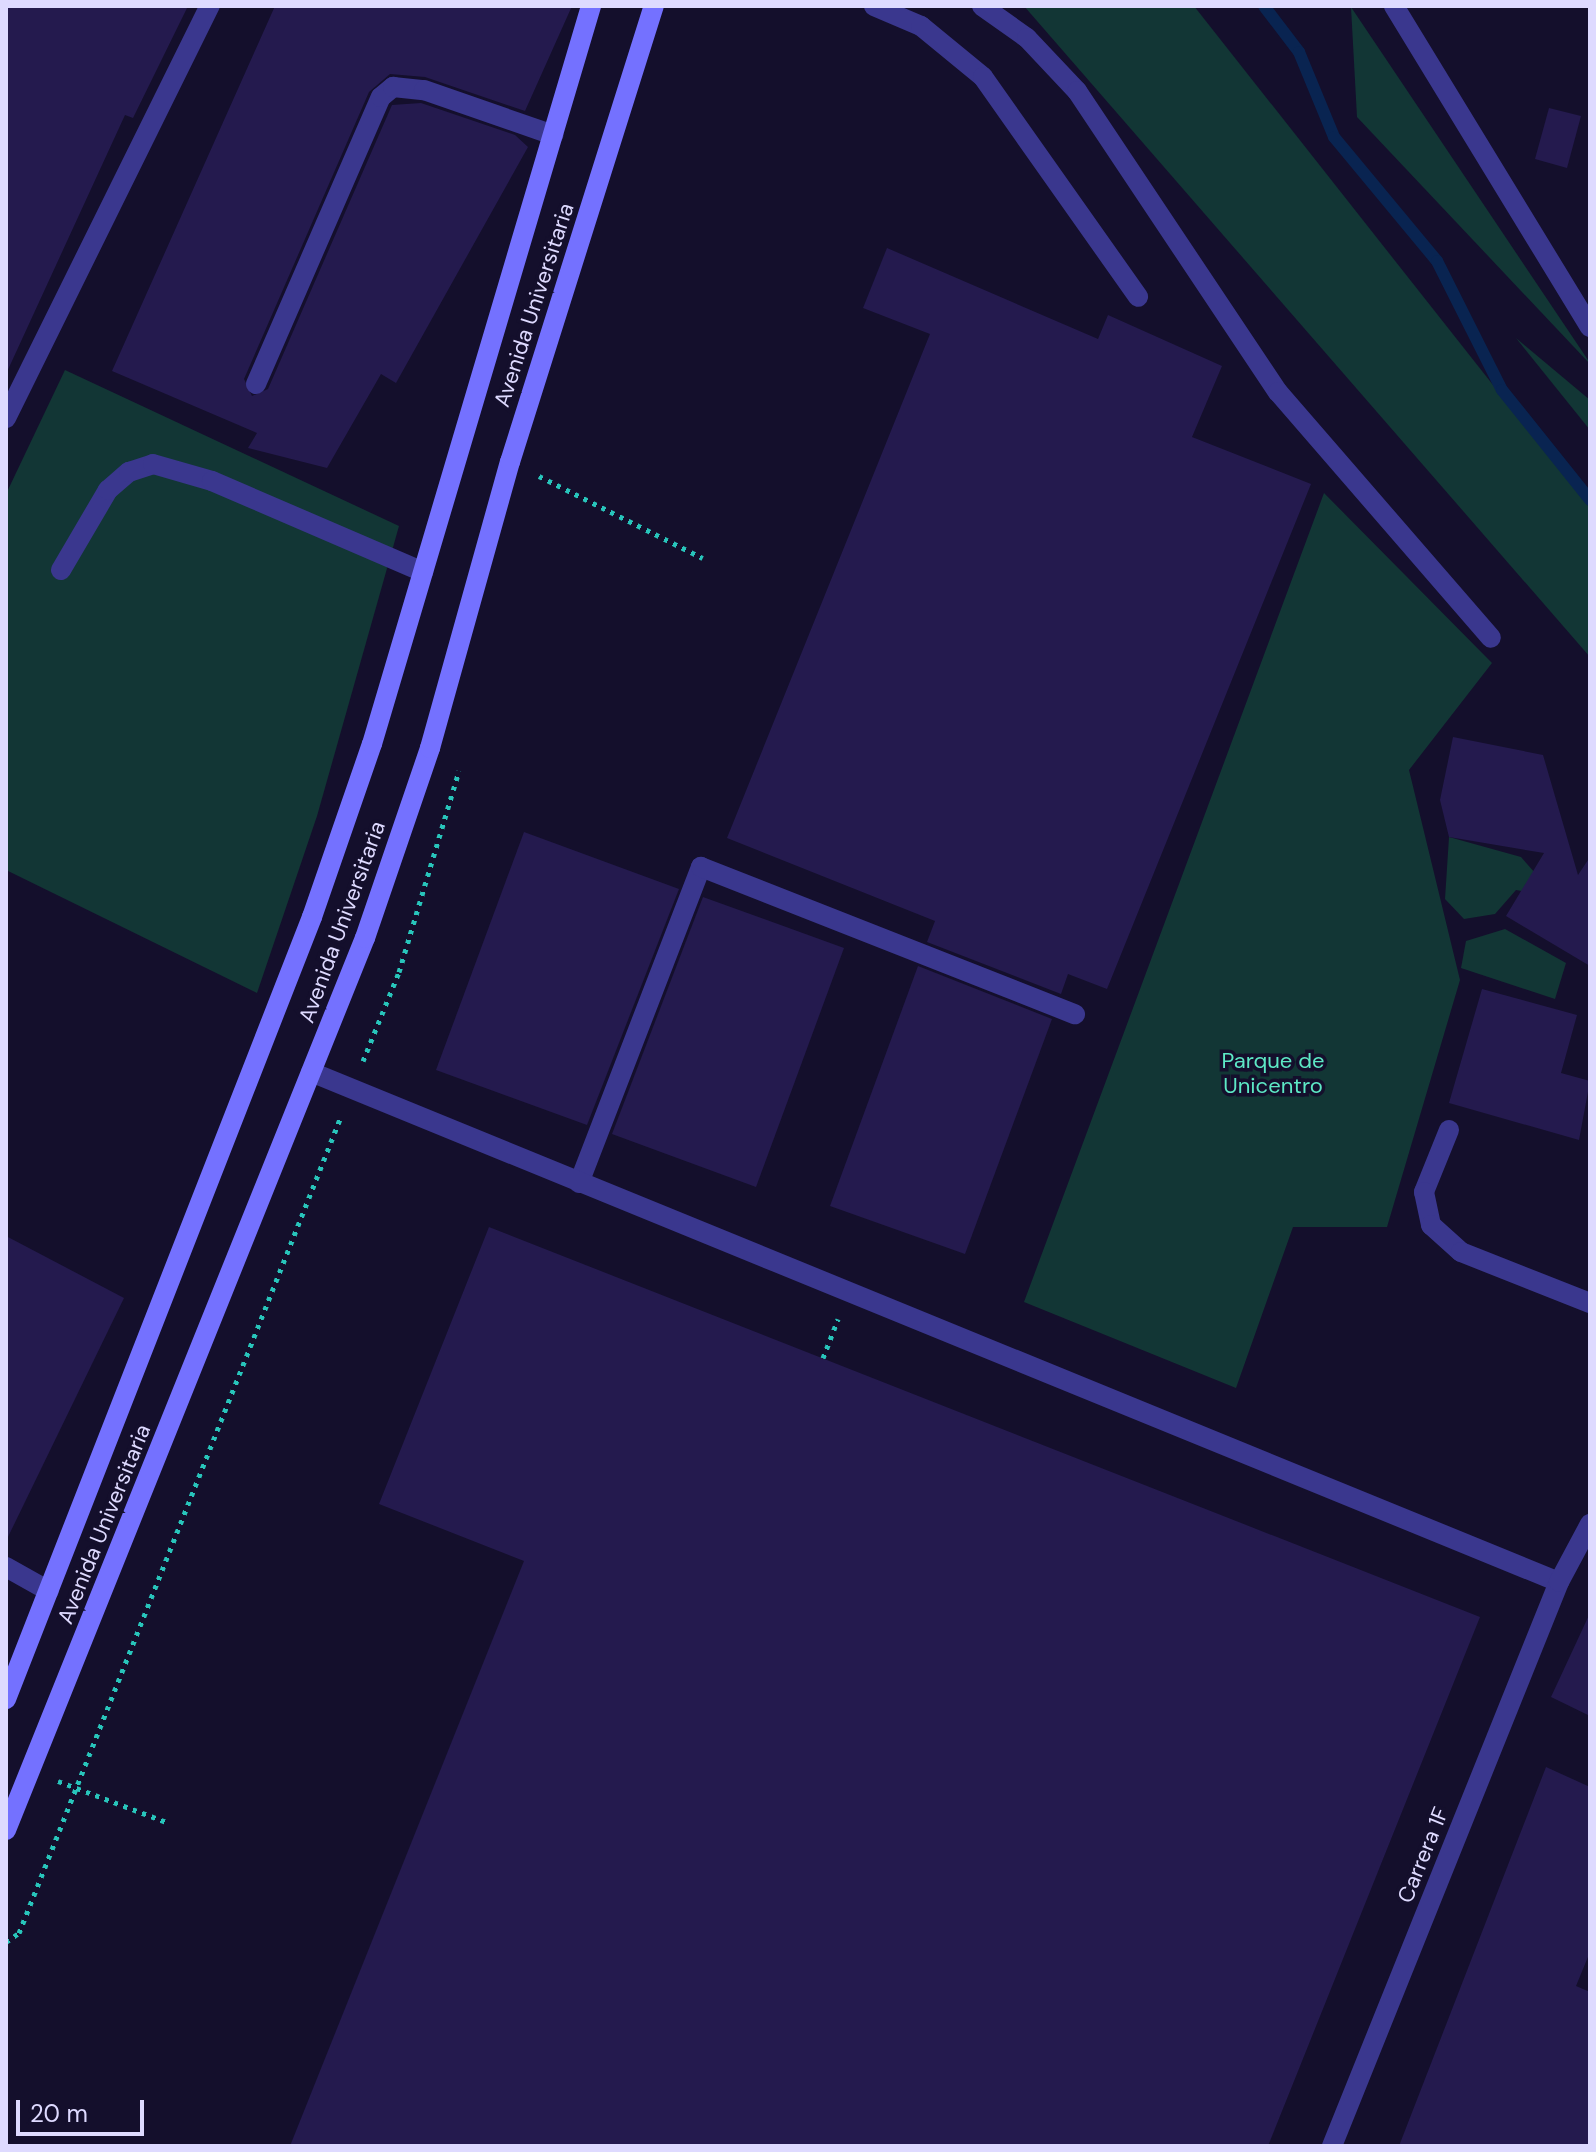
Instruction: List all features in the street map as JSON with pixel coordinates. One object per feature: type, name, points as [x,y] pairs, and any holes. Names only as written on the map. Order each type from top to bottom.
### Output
[{"type":"main road","name":"Avenida Universitaria","points":[[6,1699],[312,917],[423,572],[591,6]]},
{"type":"main road","name":"Avenida Universitaria","points":[[6,1830],[311,1072],[430,748],[510,462],[654,6]]},
{"type":"street","points":[[6,418],[210,6]]},
{"type":"street","points":[[874,6],[921,26],[983,77],[1138,297]]},
{"type":"street","points":[[982,6],[1027,38],[1077,91],[1278,392],[1491,638]]},
{"type":"street","points":[[1394,6],[1590,327]]},
{"type":"street","points":[[256,384],[381,97],[393,87],[424,90],[553,135]]},
{"type":"street","points":[[61,570],[108,490],[129,472],[153,464],[212,481],[423,572]]},
{"type":"street","points":[[579,1183],[701,867],[1075,1014]]},
{"type":"street","points":[[311,1072],[1559,1582]]},
{"type":"street","points":[[1449,1130],[1424,1192],[1431,1225],[1461,1252],[1590,1303]]},
{"type":"street","name":"Carrera 1F","points":[[1332,2146],[1559,1582],[1590,1524]]},
{"type":"street","points":[[6,1567],[49,1591]]},
{"type":"path","points":[[510,462],[703,558]]},
{"type":"path","points":[[823,1358],[849,1292]]},
{"type":"path","points":[[31,1770],[169,1823]]},
{"type":"green space","points":[[1024,6],[1194,6],[1590,508],[1590,657]]},
{"type":"green space","points":[[1351,7],[1590,363],[1590,364],[1357,117]]},
{"type":"green space","points":[[1516,338],[1590,400],[1590,430]]},
{"type":"green space","points":[[65,370],[399,526],[317,816],[257,993],[6,870],[6,494]]},
{"type":"green space","name":"Parque de Unicentro","points":[[1324,493],[1492,663],[1409,770],[1460,980],[1387,1227],[1293,1227],[1236,1388],[1024,1302]]},
{"type":"green space","points":[[1449,837],[1521,857],[1535,873],[1533,893],[1516,890],[1495,914],[1464,919],[1445,899]]},
{"type":"green space","points":[[1505,929],[1566,963],[1555,999],[1461,968],[1466,941]]},
{"type":"building","points":[[6,6],[188,6],[133,118],[125,115],[6,374]]},
{"type":"building","points":[[275,6],[572,6],[525,111],[425,77],[390,74],[369,92],[244,379],[252,396],[268,389],[392,105],[421,103],[515,135],[528,147],[396,383],[381,374],[327,468],[248,448],[257,433],[112,371]]},
{"type":"building","points":[[1549,108],[1581,116],[1567,168],[1535,159]]},
{"type":"building","points":[[887,248],[1098,339],[1108,315],[1222,366],[1192,437],[1311,484],[1107,989],[1068,974],[1061,994],[927,942],[935,921],[727,838],[930,334],[863,308]]},
{"type":"building","points":[[1453,737],[1543,755],[1578,875],[1590,857],[1590,966],[1506,916],[1544,853],[1449,837],[1440,800]]},
{"type":"building","points":[[524,832],[679,889],[587,1125],[436,1070]]},
{"type":"building","points":[[703,897],[844,948],[756,1187],[612,1134]]},
{"type":"building","points":[[918,966],[1052,1019],[965,1254],[830,1206]]},
{"type":"building","points":[[1482,989],[1577,1015],[1561,1073],[1590,1081],[1579,1140],[1449,1103]]},
{"type":"building","points":[[489,1227],[1480,1617],[1268,2146],[290,2146],[524,1561],[379,1504]]},
{"type":"building","points":[[6,1236],[124,1298],[6,1541]]},
{"type":"building","points":[[1590,1613],[1590,1716],[1551,1697]]},
{"type":"building","points":[[1546,1767],[1590,1787],[1590,1952],[1576,1986],[1590,1992],[1590,2146],[1399,2146]]},
{"type":"waterway","points":[[1264,6],[1299,52],[1334,137],[1437,261],[1502,390],[1590,500]]}]
